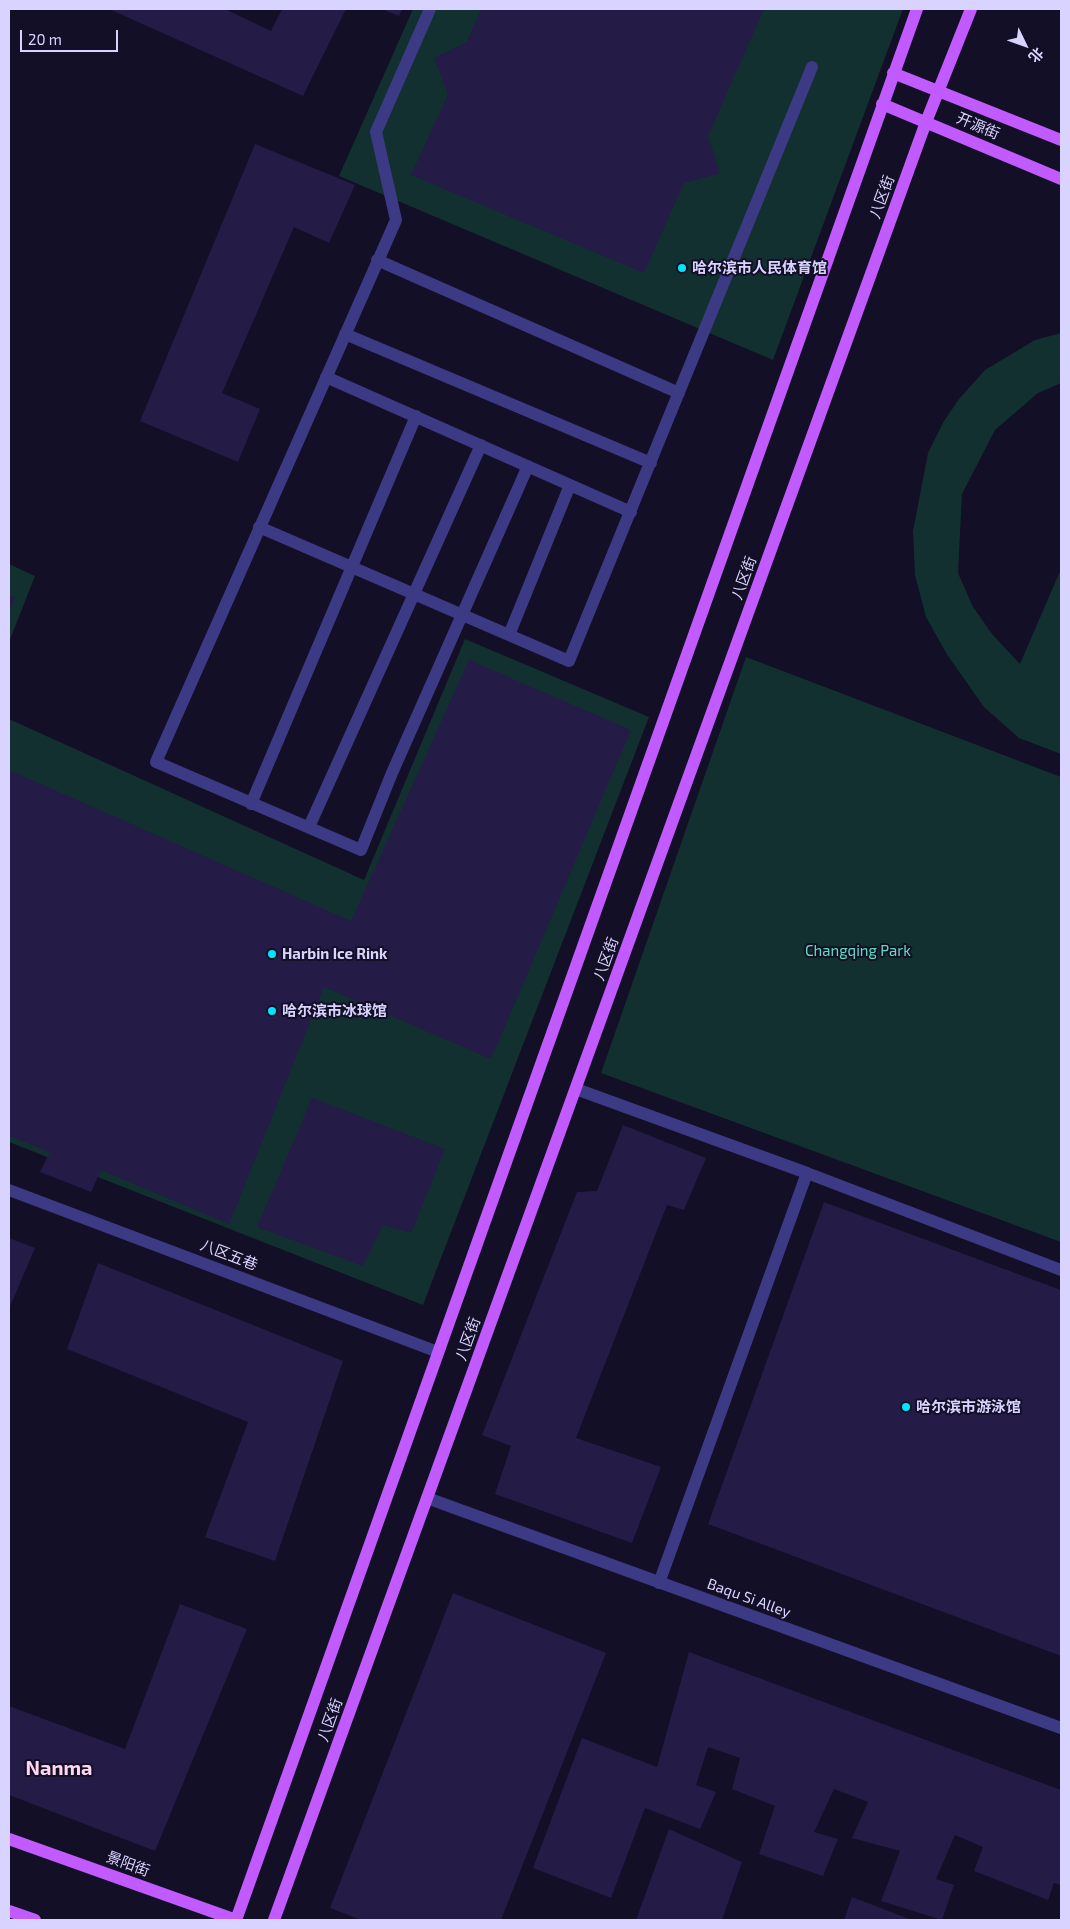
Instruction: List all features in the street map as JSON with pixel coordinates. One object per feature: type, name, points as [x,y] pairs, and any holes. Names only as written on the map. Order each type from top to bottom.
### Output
[{"type":"main road","name":"八区街","points":[[236,1920],[916,9]]},
{"type":"main road","name":"八区街","points":[[274,1920],[926,122],[971,9]]},
{"type":"main road","name":"开源街","points":[[893,74],[1061,140]]},
{"type":"main road","name":"开源街","points":[[882,104],[1061,179]]},
{"type":"main road","name":"景阳街","points":[[9,1839],[236,1920]]},
{"type":"main road","points":[[9,1911],[35,1920]]},
{"type":"street","points":[[430,9],[376,132],[396,220],[156,762],[361,850],[392,773],[528,466]]},
{"type":"street","points":[[259,527],[570,661],[812,67]]},
{"type":"street","points":[[377,260],[679,394]]},
{"type":"street","points":[[345,334],[650,463]]},
{"type":"street","points":[[326,376],[631,512]]},
{"type":"street","points":[[251,804],[416,416]]},
{"type":"street","points":[[309,827],[481,445]]},
{"type":"street","points":[[509,635],[570,485]]},
{"type":"street","points":[[576,1089],[807,1173],[1061,1270]]},
{"type":"street","points":[[659,1583],[807,1173]]},
{"type":"street","name":"八区五巷","points":[[9,1190],[438,1352]]},
{"type":"street","name":"Baqu Si Alley","points":[[427,1498],[1061,1728]]},
{"type":"green space","name":"哈尔滨市人民体育馆","points":[[413,9],[903,9],[773,360],[339,176]]},
{"type":"green space","points":[[1061,333],[1061,383],[1038,393],[995,430],[962,494],[958,573],[973,607],[992,634],[1020,664],[1061,569],[1061,754],[1019,738],[984,707],[948,656],[926,617],[915,575],[913,531],[928,453],[944,421],[959,399],[985,370],[1035,340]]},
{"type":"green space","points":[[9,564],[35,576],[9,642]]},
{"type":"green space","name":"哈尔滨市冰球馆","points":[[465,639],[649,717],[423,1305],[9,1142],[9,719],[364,880]]},
{"type":"green space","name":"Changqing Park","points":[[746,657],[1061,777],[1061,1242],[601,1073]]},
{"type":"building","points":[[109,9],[225,9],[271,31],[282,9],[346,9],[303,96]]},
{"type":"building","points":[[382,9],[402,9],[399,16]]},
{"type":"building","name":"哈尔滨市人民体育馆","points":[[481,9],[764,9],[708,136],[720,173],[684,183],[644,273],[411,175],[448,94],[434,58],[467,42]]},
{"type":"building","points":[[255,144],[355,185],[329,243],[294,227],[222,393],[260,409],[238,462],[140,421]]},
{"type":"building","points":[[9,595],[15,597],[9,612]]},
{"type":"building","name":"哈尔滨市冰球馆","points":[[469,660],[631,730],[491,1059],[324,987],[229,1224],[101,1170],[91,1192],[40,1172],[50,1152],[9,1136],[9,770],[351,921]]},
{"type":"building","points":[[312,1098],[445,1149],[411,1233],[383,1225],[363,1266],[257,1227]]},
{"type":"building","points":[[623,1125],[706,1158],[684,1210],[667,1205],[576,1438],[661,1467],[632,1543],[495,1494],[511,1446],[482,1435],[577,1192],[597,1191]]},
{"type":"building","name":"哈尔滨市游泳馆","points":[[824,1202],[1061,1290],[1061,1656],[708,1524]]},
{"type":"building","points":[[9,1238],[35,1248],[9,1309]]},
{"type":"building","points":[[98,1263],[343,1361],[275,1561],[205,1537],[248,1422],[67,1349]]},
{"type":"building","points":[[453,1593],[606,1653],[501,1920],[361,1920],[330,1908]]},
{"type":"building","points":[[180,1604],[247,1629],[155,1851],[9,1795],[9,1706],[125,1749]]},
{"type":"building","points":[[689,1652],[1061,1790],[1061,1885],[1054,1883],[1048,1900],[974,1871],[983,1847],[955,1835],[936,1879],[954,1885],[942,1920],[881,1901],[900,1851],[852,1838],[868,1802],[834,1789],[814,1832],[838,1839],[823,1876],[759,1854],[775,1806],[732,1789],[740,1758],[708,1747],[696,1785],[716,1792],[700,1829],[645,1808],[611,1898],[533,1868],[582,1738],[657,1767]]},
{"type":"building","points":[[669,1829],[742,1862],[722,1920],[636,1920]]},
{"type":"building","points":[[852,1897],[912,1920],[844,1920]]},
{"type":"place","name":"哈尔滨市人民体育馆","points":[[682,268]]},
{"type":"place","name":"Harbin Ice Rink","points":[[272,954]]},
{"type":"place","name":"哈尔滨市冰球馆","points":[[272,1011]]},
{"type":"place","name":"哈尔滨市游泳馆","points":[[906,1407]]},
{"type":"district","name":"Nanma","points":[[59,1768]]}]
